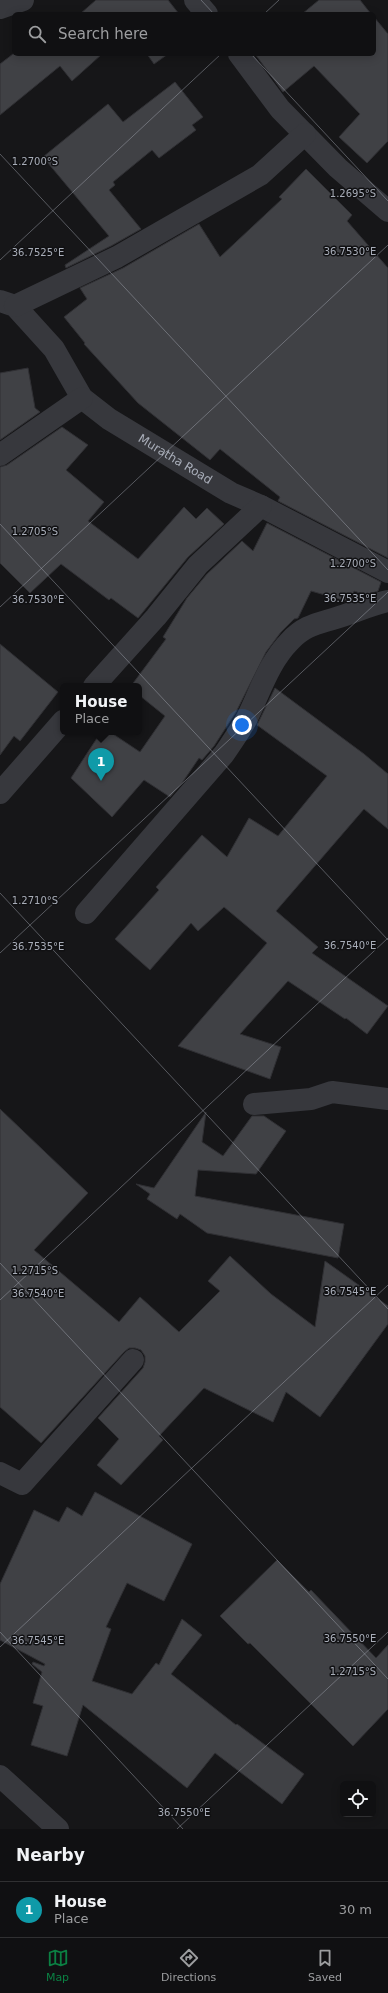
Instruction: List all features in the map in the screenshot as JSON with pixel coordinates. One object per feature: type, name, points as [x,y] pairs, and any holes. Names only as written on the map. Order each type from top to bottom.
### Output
[{"type":"street","points":[[0,8],[23,0]]},
{"type":"street","points":[[195,0],[205,12]]},
{"type":"street","points":[[240,56],[280,108],[338,168],[388,212]]},
{"type":"street","points":[[7,303],[117,256],[260,175],[305,134]]},
{"type":"street","name":"Muratha Road","points":[[7,303],[54,349],[82,398],[109,419],[231,493],[261,506],[388,572]]},
{"type":"street","points":[[0,455],[82,398]]},
{"type":"street","points":[[97,683],[156,617],[198,566],[261,506]]},
{"type":"street","points":[[86,913],[224,754],[241,730],[269,670],[289,641],[300,632],[316,623],[388,601]]},
{"type":"street","points":[[0,793],[60,724]]},
{"type":"street","points":[[254,1104],[311,1099],[332,1092],[388,1098]]},
{"type":"street","points":[[0,1473],[22,1484],[134,1360]]},
{"type":"street","points":[[0,1776],[58,1829]]},
{"type":"building","points":[[96,0],[168,0],[177,12],[82,12]]},
{"type":"building","points":[[319,0],[360,0],[369,12],[304,12]]},
{"type":"building","points":[[376,19],[388,34],[388,141],[367,163],[339,137],[360,114],[314,66],[283,92],[256,56],[376,56]]},
{"type":"building","points":[[12,55],[12,56],[100,56],[72,81],[60,66],[0,115],[0,64]]},
{"type":"building","points":[[148,56],[165,56],[154,64]]},
{"type":"building","points":[[175,82],[203,117],[192,125],[196,130],[159,158],[152,150],[113,182],[115,185],[109,190],[141,229],[111,246],[66,268],[65,265],[109,236],[43,157],[108,104],[123,122]]},
{"type":"building","points":[[306,169],[352,215],[347,221],[388,268],[388,558],[278,501],[280,497],[220,449],[210,460],[138,403],[84,344],[85,343],[64,317],[87,299],[80,288],[123,268],[199,224],[220,257],[282,199],[279,197]]},
{"type":"building","points":[[28,368],[35,408],[40,412],[0,440],[0,373]]},
{"type":"building","points":[[62,427],[88,445],[66,470],[104,502],[88,521],[138,559],[184,507],[196,519],[207,508],[224,524],[188,557],[138,618],[111,598],[109,600],[61,564],[30,593],[0,563],[0,467],[7,465]]},
{"type":"building","points":[[267,523],[381,582],[378,591],[366,595],[354,591],[352,599],[346,601],[311,591],[298,618],[294,619],[281,632],[266,652],[236,712],[214,746],[202,760],[199,758],[182,783],[170,797],[144,780],[112,817],[71,778],[99,735],[114,735],[140,752],[165,716],[142,697],[142,683],[133,683],[166,639],[163,637],[187,598],[207,574],[242,541],[253,551]]},
{"type":"building","points":[[0,644],[58,692],[20,741],[14,736],[0,755]]},
{"type":"building","points":[[275,688],[364,754],[388,774],[388,829],[364,809],[276,911],[318,947],[312,953],[388,1006],[367,1034],[346,1018],[345,1019],[288,981],[240,1034],[281,1047],[270,1079],[178,1046],[267,943],[224,907],[198,931],[191,923],[150,970],[115,939],[159,890],[156,887],[202,835],[227,857],[249,818],[278,836],[327,776],[257,725]]},
{"type":"building","points":[[0,1109],[88,1193],[34,1250],[119,1322],[140,1297],[179,1332],[220,1291],[208,1281],[230,1256],[271,1294],[315,1327],[325,1261],[388,1306],[388,1324],[320,1417],[286,1392],[273,1422],[204,1388],[159,1436],[163,1440],[121,1485],[97,1465],[119,1439],[98,1418],[143,1368],[145,1356],[141,1350],[129,1348],[124,1352],[41,1443],[0,1407]]},
{"type":"building","points":[[206,1112],[202,1142],[223,1156],[252,1116],[264,1116],[286,1131],[256,1174],[198,1170],[195,1196],[344,1224],[338,1258],[207,1233],[180,1214],[177,1219],[147,1199],[150,1194],[136,1184],[154,1188]]},
{"type":"building","points":[[95,1492],[192,1544],[164,1601],[127,1583],[106,1627],[111,1629],[92,1681],[132,1694],[156,1663],[159,1665],[182,1619],[202,1635],[171,1674],[236,1725],[237,1724],[304,1774],[282,1804],[215,1753],[187,1788],[83,1705],[67,1756],[31,1745],[43,1706],[33,1703],[42,1672],[32,1664],[33,1662],[44,1666],[45,1664],[0,1640],[0,1584],[34,1510],[59,1522],[67,1507],[82,1516]]},
{"type":"building","points":[[277,1560],[309,1592],[311,1590],[376,1658],[388,1645],[388,1709],[353,1746],[250,1643],[248,1644],[220,1616]]},
{"type":"place","name":"House","points":[[101,781]]}]
